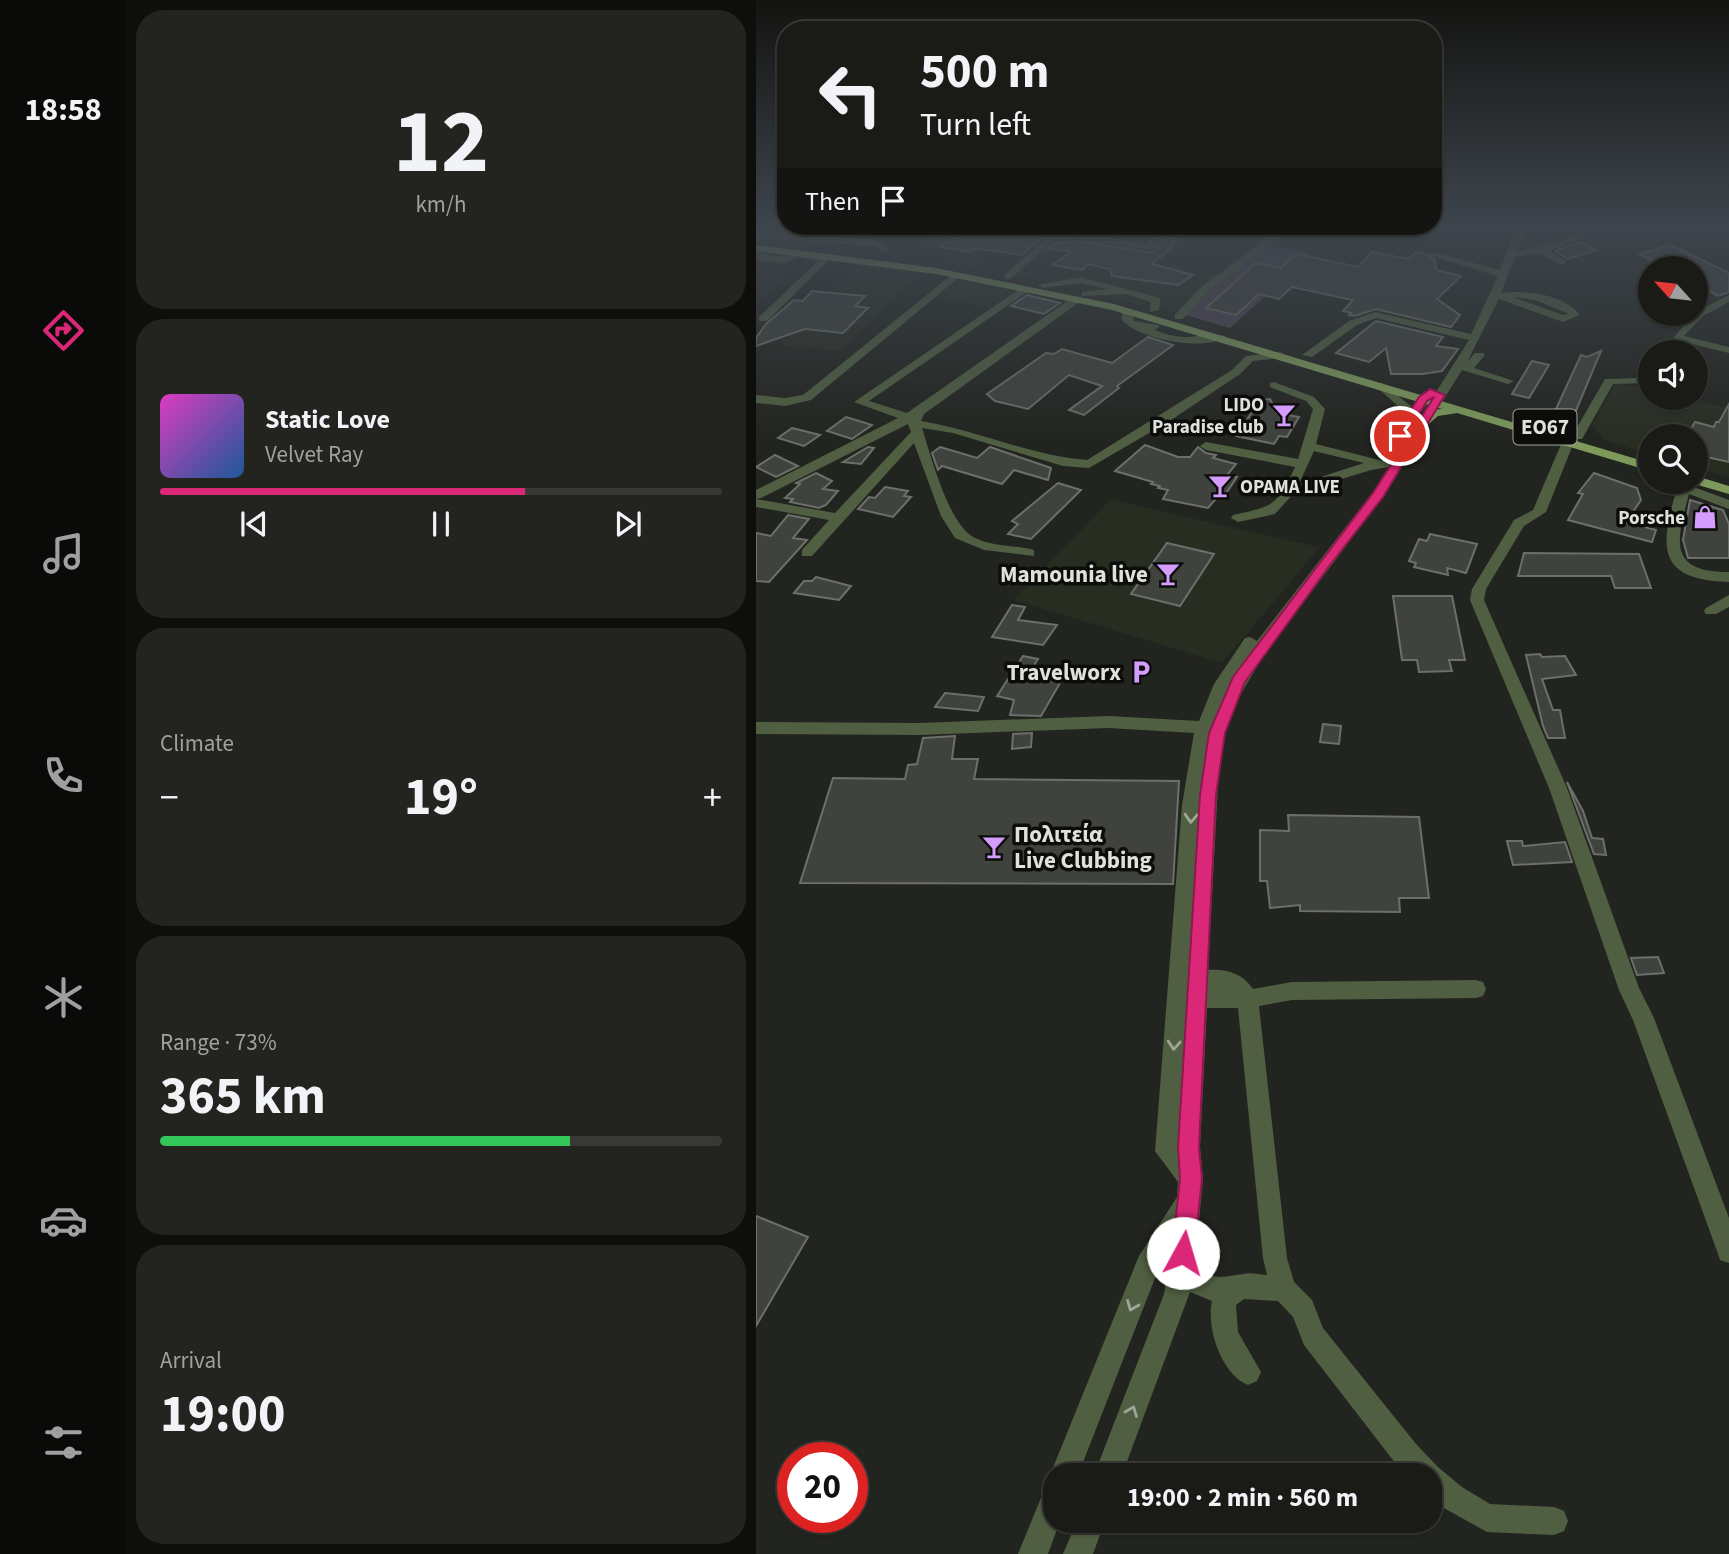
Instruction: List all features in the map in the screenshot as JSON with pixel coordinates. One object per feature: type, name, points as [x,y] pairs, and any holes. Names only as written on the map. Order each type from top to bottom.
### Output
[{"type":"main road","name":"ΕΟ67","points":[[1093,300],[1308,355],[1432,397],[1573,439],[1638,463]]},
{"type":"main road","name":"ΕΟ67","points":[[1100,300],[1154,310],[1221,337],[1382,386],[1432,397],[1467,412],[1638,455]]},
{"type":"main road","points":[[1413,424],[1435,413],[1467,412]]},
{"type":"main road","points":[[1708,475],[1729,481]]},
{"type":"main road","points":[[1708,486],[1729,490]]},
{"type":"street","points":[[763,319],[783,300]]},
{"type":"street","points":[[756,399],[785,402],[807,398],[927,300]]},
{"type":"street","points":[[1011,300],[860,402],[915,421],[1063,462],[1089,464],[1157,424],[1236,372],[1250,358],[1280,355]]},
{"type":"street","points":[[756,495],[915,421],[1077,300]]},
{"type":"street","points":[[1154,300],[1154,310]]},
{"type":"street","points":[[1143,327],[1177,320],[1195,300]]},
{"type":"street","points":[[1191,1179],[1167,1151],[1191,805],[1204,727],[1222,684],[1235,663],[1469,350],[1497,300]]},
{"type":"street","points":[[1510,300],[1557,317],[1570,318],[1576,315],[1571,310],[1542,300]]},
{"type":"street","points":[[1675,340],[1699,314],[1726,300]]},
{"type":"street","points":[[1127,310],[1127,322],[1150,332],[1173,338],[1207,340],[1221,337]]},
{"type":"street","points":[[1308,355],[1353,323],[1375,316],[1475,338]]},
{"type":"street","points":[[1677,337],[1729,350]]},
{"type":"street","points":[[1469,350],[1480,354],[1467,369],[1508,381]]},
{"type":"street","points":[[1638,381],[1609,381],[1573,439],[1544,503],[1534,516],[1519,523],[1479,589],[1477,600],[1558,788],[1629,990],[1657,1054],[1729,1251]]},
{"type":"street","points":[[1238,518],[1271,511],[1287,492],[1311,447],[1319,409],[1310,399],[1274,385]]},
{"type":"street","points":[[1113,1463],[1177,1294],[1182,1267],[1191,1179],[1188,1147],[1210,766],[1217,733],[1238,681],[1378,494],[1413,424],[1406,407],[1382,386]]},
{"type":"street","points":[[807,553],[915,421]]},
{"type":"street","points":[[915,421],[945,511],[960,535],[980,543],[1029,553]]},
{"type":"street","points":[[1206,446],[1302,464]]},
{"type":"street","points":[[1311,447],[1385,464]]},
{"type":"street","points":[[1287,492],[1369,466],[1385,464]]},
{"type":"street","points":[[1708,493],[1729,505]]},
{"type":"street","points":[[1685,494],[1675,526],[1673,543],[1680,564],[1692,575],[1729,577]]},
{"type":"street","points":[[756,503],[838,518]]},
{"type":"street","points":[[1711,611],[1729,600]]},
{"type":"street","points":[[756,728],[920,729],[1108,722],[1204,727]]},
{"type":"street","points":[[1197,988],[1228,979],[1240,984],[1248,999],[1275,1258],[1284,1289],[1303,1309],[1313,1336],[1415,1463]]},
{"type":"street","points":[[1248,999],[1292,991],[1476,989]]},
{"type":"street","points":[[1069,1463],[1148,1265],[1186,1203],[1191,1179]]},
{"type":"street","points":[[1182,1267],[1196,1282],[1230,1291]]},
{"type":"street","points":[[1248,1372],[1235,1353],[1222,1321],[1222,1301],[1230,1291],[1244,1286],[1284,1289]]},
{"type":"street","points":[[1442,1488],[1452,1497],[1487,1517],[1554,1521]]},
{"type":"street","points":[[1033,1554],[1043,1529]]},
{"type":"street","points":[[1078,1554],[1086,1533]]},
{"type":"shaded area","points":[[823,300],[894,300],[840,351],[780,345]]},
{"type":"shaded area","points":[[948,300],[1010,300],[996,309]]},
{"type":"shaded area","points":[[1119,300],[1193,300],[1177,313]]},
{"type":"shaded area","points":[[1201,300],[1262,300],[1230,328],[1186,315]]},
{"type":"shaded area","points":[[1616,384],[1638,387],[1638,410],[1708,410],[1708,403],[1729,408],[1729,477],[1708,471],[1708,424],[1638,424],[1638,450],[1604,440],[1592,425]]},
{"type":"shaded area","name":"Mamounia live","points":[[1111,499],[1320,547],[1222,663],[1014,600]]},
{"type":"building","points":[[794,300],[861,300],[855,306],[868,308],[843,333],[805,329],[756,346],[756,338],[766,324]]},
{"type":"building","points":[[1020,300],[1046,300],[1060,303],[1044,314],[1011,306]]},
{"type":"building","points":[[1215,300],[1253,300],[1236,315],[1206,308]]},
{"type":"building","points":[[1351,300],[1438,300],[1460,315],[1451,327],[1376,309],[1355,316],[1343,311],[1353,300]]},
{"type":"building","points":[[1376,321],[1443,337],[1436,346],[1458,349],[1442,371],[1422,374],[1391,374],[1386,348],[1369,362],[1336,353]]},
{"type":"building","points":[[1148,337],[1173,345],[1117,386],[1119,388],[1084,415],[1069,410],[1102,386],[1069,375],[1028,409],[995,401],[987,394],[1046,353],[1054,354],[1062,349],[1112,363]]},
{"type":"building","points":[[1601,351],[1575,413],[1556,409],[1581,355],[1587,357]]},
{"type":"building","points":[[1532,361],[1549,365],[1529,398],[1512,394]]},
{"type":"building","points":[[1270,399],[1277,413],[1299,417],[1287,437],[1279,436],[1274,444],[1236,436],[1260,400]]},
{"type":"building","points":[[1729,404],[1729,462],[1708,457],[1708,425],[1714,427],[1716,422],[1719,422]]},
{"type":"building","points":[[846,417],[872,425],[852,439],[827,431]]},
{"type":"building","points":[[792,428],[820,435],[804,446],[778,438]]},
{"type":"building","points":[[1145,445],[1178,457],[1190,457],[1198,447],[1206,453],[1216,455],[1213,458],[1236,464],[1227,475],[1237,477],[1225,495],[1220,494],[1208,508],[1163,499],[1168,490],[1158,488],[1160,486],[1151,484],[1153,482],[1115,471]]},
{"type":"building","points":[[868,447],[874,448],[861,464],[843,462]]},
{"type":"building","points":[[940,447],[977,458],[990,447],[1051,468],[1048,480],[1014,470],[1002,484],[942,466],[938,470],[932,453]]},
{"type":"building","points":[[775,455],[798,466],[776,477],[756,467]]},
{"type":"building","points":[[816,473],[832,481],[823,489],[838,491],[826,505],[819,508],[790,502],[793,499],[785,498],[800,484],[796,483]]},
{"type":"building","points":[[1594,473],[1637,488],[1641,500],[1626,522],[1656,530],[1652,542],[1568,520],[1583,494],[1578,493]]},
{"type":"building","points":[[1058,483],[1081,490],[1031,539],[1008,534],[1018,524],[1012,521]]},
{"type":"building","points":[[885,487],[908,491],[904,496],[911,497],[893,517],[858,509],[869,497],[875,498]]},
{"type":"building","points":[[1690,500],[1723,510],[1729,524],[1729,558],[1688,558],[1683,540]]},
{"type":"building","points":[[788,515],[809,519],[793,538],[807,540],[769,582],[756,581],[756,533],[771,536]]},
{"type":"building","points":[[1430,534],[1477,544],[1466,573],[1447,568],[1448,575],[1414,567],[1416,563],[1409,561],[1419,539],[1427,541]]},
{"type":"building","points":[[1167,543],[1214,554],[1180,606],[1131,594]]},
{"type":"building","points":[[1524,553],[1639,554],[1651,588],[1615,588],[1611,576],[1518,576]]},
{"type":"building","points":[[816,577],[851,586],[839,600],[794,593],[804,581],[812,581]]},
{"type":"building","points":[[1393,596],[1452,596],[1465,660],[1449,660],[1452,671],[1419,672],[1417,660],[1402,660]]},
{"type":"building","points":[[1012,605],[1025,607],[1018,620],[1057,625],[1043,645],[992,637]]},
{"type":"building","points":[[1540,654],[1542,657],[1565,656],[1576,675],[1542,679],[1553,710],[1560,710],[1565,738],[1548,738],[1543,726],[1526,655]]},
{"type":"building","points":[[1023,656],[1038,659],[1027,676],[1060,683],[1041,716],[1010,715],[1014,700],[997,696]]},
{"type":"building","points":[[945,693],[984,697],[978,711],[935,707]]},
{"type":"building","points":[[1323,724],[1341,726],[1339,744],[1320,742]]},
{"type":"building","points":[[1032,733],[1031,747],[1012,749],[1013,734]]},
{"type":"building","name":"Πολιτεία Live Clubbing","points":[[955,736],[952,759],[978,759],[974,779],[1179,781],[1173,884],[800,883],[833,778],[905,779],[908,765],[917,764],[923,738]]},
{"type":"building","points":[[1567,782],[1583,811],[1592,838],[1603,839],[1606,855],[1594,854]]},
{"type":"building","points":[[1288,815],[1419,817],[1429,898],[1399,898],[1400,912],[1300,911],[1300,905],[1270,908],[1267,881],[1260,881],[1260,830],[1289,831]]},
{"type":"building","points":[[1507,841],[1522,841],[1523,846],[1565,842],[1572,862],[1513,865]]},
{"type":"building","points":[[1658,957],[1664,973],[1637,975],[1631,958]]},
{"type":"building","points":[[756,1216],[808,1237],[756,1326]]},
{"type":"place","name":"LIDO Paradise club","points":[[1284,415]]},
{"type":"place","name":"ΟΡΑΜΑ LIVE","points":[[1220,486]]},
{"type":"place","name":"Porsche","points":[[1705,517]]},
{"type":"place","name":"Mamounia live","points":[[1168,574]]},
{"type":"place","name":"Travelworx","points":[[1141,672]]},
{"type":"place","name":"Πολιτεία Live Clubbing","points":[[994,847]]},
{"type":"route","points":[[1183,1253],[1191,1179],[1188,1147],[1208,795],[1210,766],[1217,733],[1238,681],[1395,470],[1440,395],[1430,393],[1423,399],[1400,436]]}]
